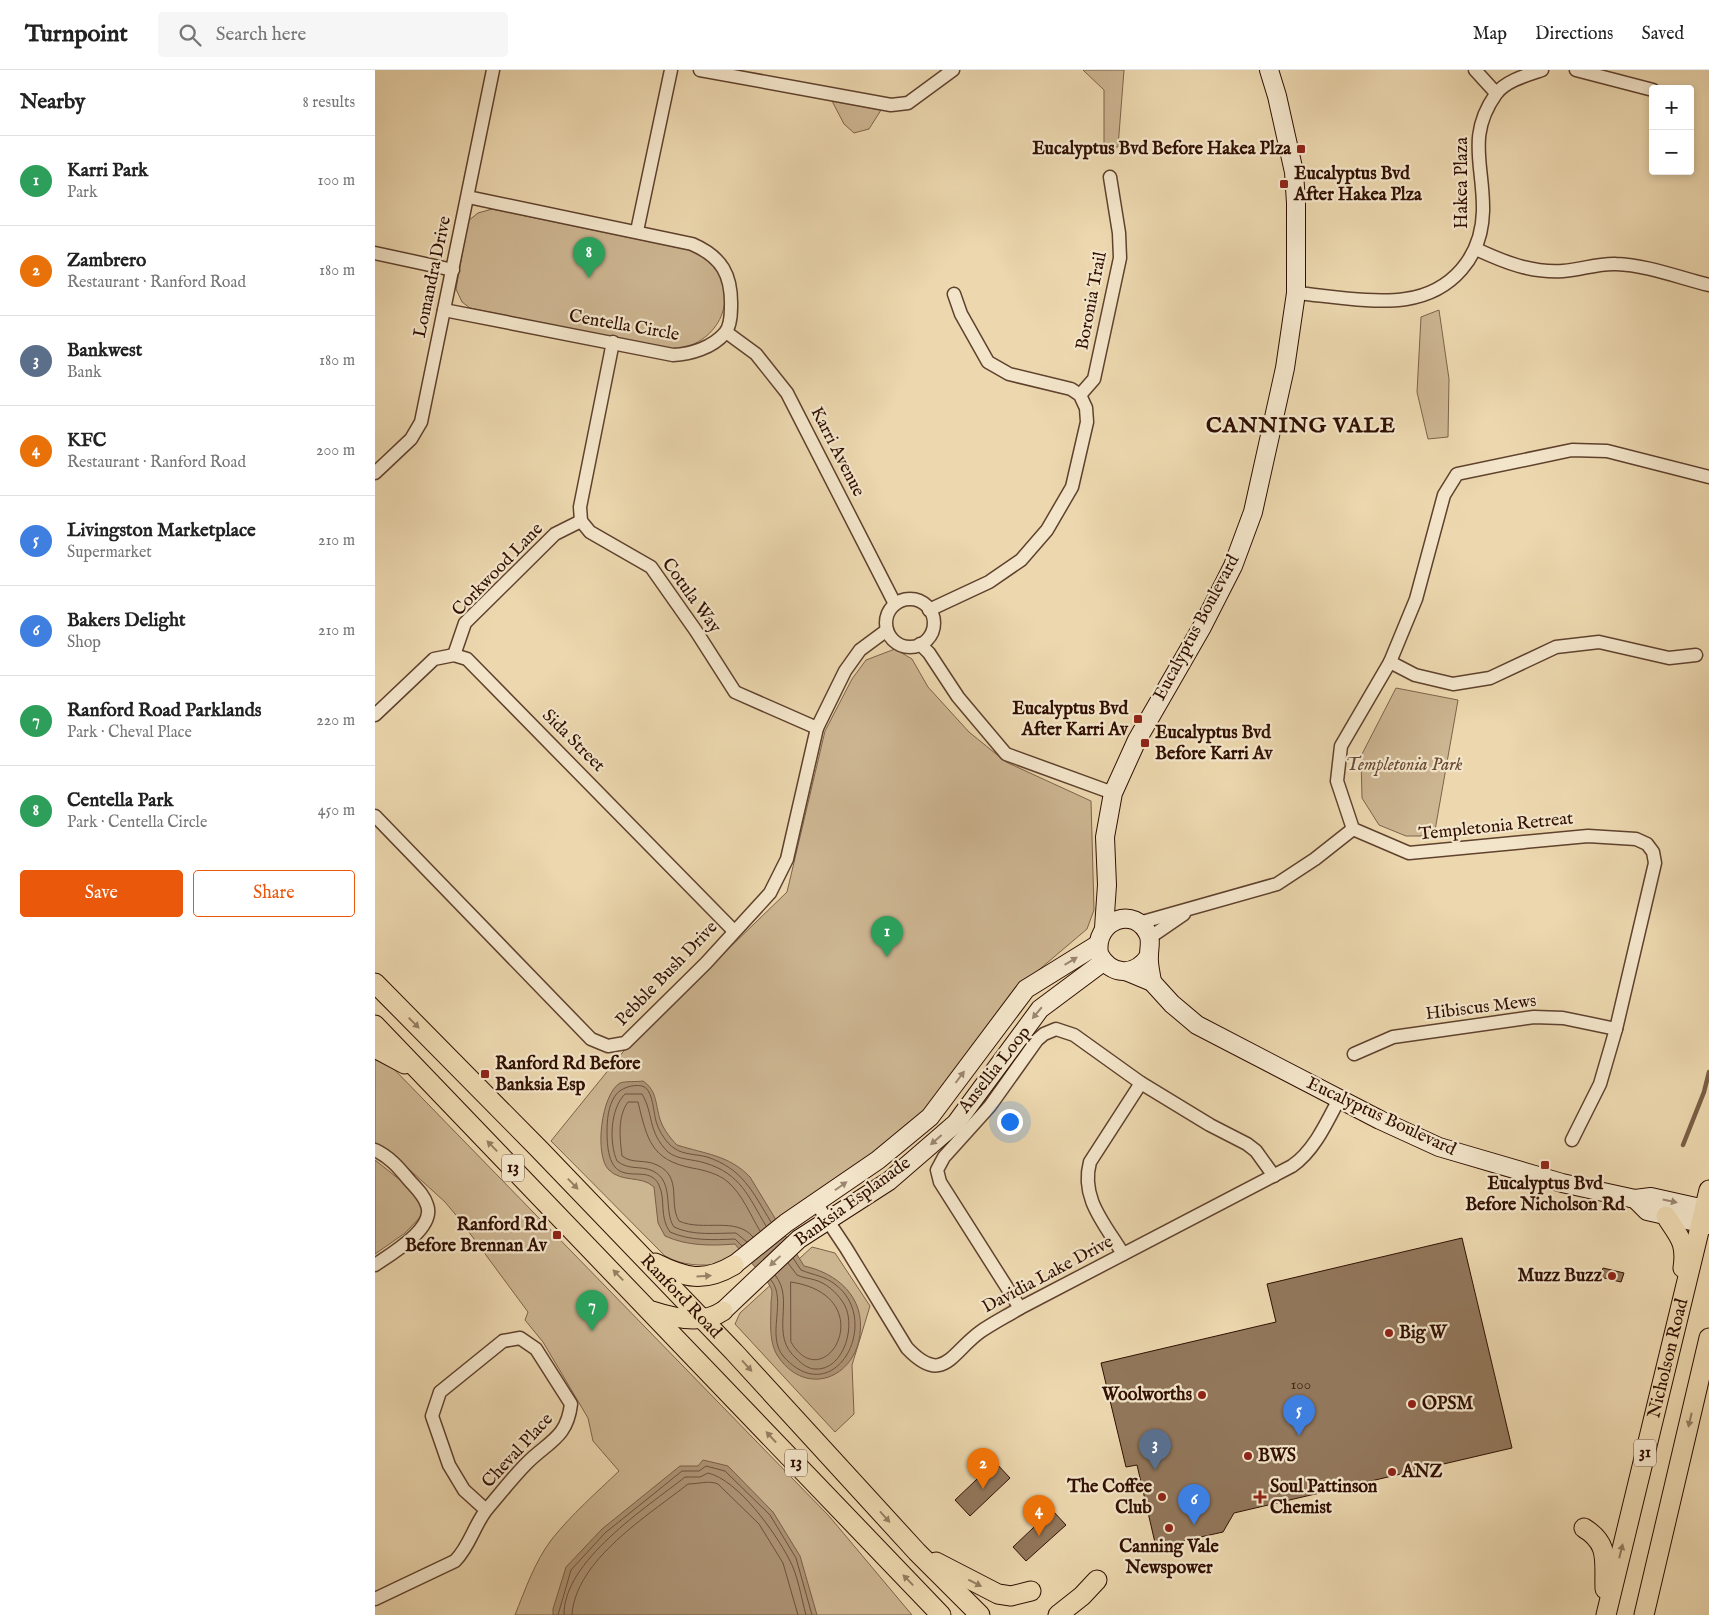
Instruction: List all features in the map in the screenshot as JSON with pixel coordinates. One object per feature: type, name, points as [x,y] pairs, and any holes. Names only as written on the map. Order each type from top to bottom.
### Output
[{"type":"main road","name":"Ranford Road","points":[[377,988],[727,1344],[917,1552],[980,1615]]},
{"type":"main road","name":"Ranford Road","points":[[375,1025],[941,1615]]},
{"type":"main road","points":[[375,1048],[421,1073]]},
{"type":"main road","name":"Nicholson Road","points":[[1607,1610],[1683,1291],[1706,1216],[1709,1190]]},
{"type":"main road","points":[[1666,1216],[1675,1231],[1680,1234],[1683,1243],[1681,1279],[1683,1291]]},
{"type":"main road","points":[[642,1256],[675,1273],[700,1278],[719,1274],[735,1265]]},
{"type":"main road","points":[[651,1311],[669,1316],[701,1318],[722,1312]]},
{"type":"main road","points":[[722,1312],[719,1321],[721,1332],[727,1344]]},
{"type":"main road","name":"Nicholson Road","points":[[1644,1615],[1708,1345]]},
{"type":"main road","points":[[1584,1528],[1597,1536],[1601,1543],[1607,1610]]},
{"type":"main road","points":[[917,1552],[998,1594],[1011,1596],[1031,1591]]},
{"type":"main road","points":[[1058,1615],[1082,1596],[1097,1580]]},
{"type":"street","name":"Lomandra Drive","points":[[375,474],[411,438],[421,422],[493,70]]},
{"type":"street","points":[[637,231],[671,70]]},
{"type":"street","points":[[700,70],[891,105],[908,103],[953,70]]},
{"type":"street","name":"Eucalyptus Boulevard","points":[[1097,945],[1104,928],[1107,885],[1105,838],[1113,793],[1137,740],[1223,588],[1243,542],[1264,471],[1285,368],[1296,293],[1298,233],[1294,172],[1277,96],[1269,70]]},
{"type":"street","points":[[1475,70],[1496,93]]},
{"type":"street","name":"Hakea Plaza","points":[[1296,293],[1385,300],[1414,297],[1441,288],[1457,276],[1476,248],[1482,230],[1483,209],[1477,156],[1480,123],[1496,93],[1520,77],[1542,70]]},
{"type":"street","points":[[1576,70],[1649,89]]},
{"type":"street","name":"Boronia Trail","points":[[1080,396],[1094,379],[1120,258],[1119,233],[1110,177]]},
{"type":"street","points":[[468,197],[637,231],[692,244],[708,251],[724,267],[731,290],[731,316],[726,332]]},
{"type":"street","points":[[1476,248],[1513,265],[1543,271],[1565,271],[1597,264],[1618,264],[1709,285]]},
{"type":"street","points":[[375,253],[453,270]]},
{"type":"street","points":[[929,610],[989,582],[1021,560],[1047,530],[1072,487],[1087,422],[1086,408],[1080,396],[1059,385],[1009,374],[988,362],[961,314],[954,294]]},
{"type":"street","name":"Centella Circle","points":[[444,310],[673,355],[685,355],[711,345],[726,332]]},
{"type":"street","name":"Karri Avenue","points":[[726,332],[756,354],[771,370],[787,393],[895,604]]},
{"type":"street","points":[[581,521],[580,507],[613,342]]},
{"type":"street","points":[[1104,928],[1112,922],[1134,922],[1193,909],[1277,884],[1315,859],[1353,829],[1337,781],[1341,746],[1390,662],[1416,599],[1444,495],[1457,474],[1572,450],[1607,451],[1709,477]]},
{"type":"street","name":"Corkwood Lane","points":[[454,655],[465,623],[555,534],[581,521]]},
{"type":"street","name":"Cotula Way","points":[[581,521],[590,532],[651,567],[696,631],[735,692],[817,728]]},
{"type":"street","points":[[910,599],[924,604],[929,610],[933,617],[931,633],[920,644],[904,646],[896,643],[887,630],[887,616],[895,604],[910,599]]},
{"type":"street","name":"Pebble Bush Drive","points":[[375,816],[591,1039],[607,1046],[625,1043],[771,893],[787,859],[817,728],[845,671],[860,650],[887,630]]},
{"type":"street","points":[[1390,662],[1415,675],[1453,684],[1490,678],[1556,646],[1599,642],[1669,658],[1696,655]]},
{"type":"street","points":[[920,644],[929,653],[958,696],[1006,754],[1113,793]]},
{"type":"street","points":[[375,715],[434,659],[454,655]]},
{"type":"street","name":"Sida Street","points":[[454,655],[467,659],[735,931]]},
{"type":"street","name":"Templetonia Retreat","points":[[1353,829],[1409,853],[1588,836],[1636,839],[1647,844],[1653,852],[1655,863],[1616,1029],[1600,1084],[1572,1140]]},
{"type":"street","points":[[1107,885],[1134,922],[1149,938],[1152,982]]},
{"type":"street","points":[[1149,938],[1193,909]]},
{"type":"street","points":[[1097,945],[1103,962]]},
{"type":"street","name":"Banksia Esplanade","points":[[735,1265],[787,1223],[878,1160],[930,1117],[1026,989],[1097,945]]},
{"type":"street","points":[[1128,972],[1143,964],[1149,956]]},
{"type":"street","name":"Eucalyptus Boulevard","points":[[1103,962],[1119,972],[1128,972],[1152,982],[1172,1004],[1197,1025],[1339,1099],[1439,1147],[1552,1180],[1635,1199],[1651,1197],[1706,1216]]},
{"type":"street","name":"Banksia Esplanade","points":[[722,1312],[799,1238],[889,1181],[956,1123],[1040,1009],[1103,962]]},
{"type":"street","name":"Hibiscus Mews","points":[[1354,1054],[1393,1037],[1534,1017],[1563,1018],[1616,1029]]},
{"type":"street","name":"Ansellia Loop","points":[[1020,1308],[940,1182],[937,1170],[939,1164],[990,1106],[1037,1040],[1050,1030],[1063,1030],[1074,1035],[1141,1083],[1210,1125],[1247,1144],[1256,1151],[1273,1176]]},
{"type":"street","points":[[1123,1254],[1089,1197],[1087,1172],[1090,1162],[1141,1083]]},
{"type":"street","name":"Davidia Lake Drive","points":[[816,1203],[907,1348],[927,1365],[935,1366],[953,1359],[981,1331],[1020,1308],[1302,1159],[1339,1099]]},
{"type":"street","points":[[375,1150],[390,1158],[421,1193],[428,1207],[428,1218],[409,1241],[375,1265]]},
{"type":"street","name":"Eucalyptus Boulevard","points":[[1635,1199],[1647,1212],[1666,1216],[1706,1216]]},
{"type":"street","name":"Cheval Place","points":[[375,1599],[455,1561],[463,1553],[486,1510],[527,1462],[557,1438],[569,1421],[571,1404],[536,1349],[520,1338],[503,1341],[440,1392],[432,1416],[449,1465],[464,1490],[486,1510]]},
{"type":"green space","points":[[1083,70],[1124,70],[1118,147],[1104,146],[1104,90]]},
{"type":"green space","points":[[832,101],[881,110],[869,129],[854,133],[844,124]]},
{"type":"green space","points":[[492,209],[694,251],[713,265],[722,282],[725,296],[723,310],[718,322],[710,333],[698,342],[685,347],[670,349],[470,308],[462,302],[456,289],[468,221],[478,213]]},
{"type":"green space","points":[[1439,310],[1449,379],[1448,437],[1428,439],[1417,392],[1421,317]]},
{"type":"green space","points":[[895,649],[912,659],[928,687],[969,732],[1006,762],[1091,801],[1094,910],[1087,929],[1021,985],[934,1105],[875,1160],[721,1264],[699,1265],[679,1262],[665,1256],[551,1141],[627,1047],[787,892],[825,731],[852,679],[866,660]]},
{"type":"green space","name":"Templetonia Park","points":[[1396,688],[1458,700],[1434,836],[1406,836],[1379,825],[1362,798],[1361,756]]},
{"type":"green space","points":[[375,1055],[388,1063],[829,1516],[912,1615],[515,1615],[535,1566],[552,1539],[576,1512],[619,1471],[593,1441],[588,1418],[543,1342],[525,1320],[528,1312],[460,1220],[445,1202],[388,1150],[375,1144]]},
{"type":"green space","points":[[375,1160],[415,1192],[425,1212],[405,1233],[375,1254]]},
{"type":"green space","points":[[812,1247],[835,1253],[870,1306],[852,1365],[854,1414],[835,1432],[735,1324],[740,1313]]},
{"type":"water","points":[[643,1081],[654,1094],[661,1122],[677,1145],[716,1156],[742,1170],[750,1177],[804,1266],[816,1269],[838,1281],[853,1298],[858,1309],[860,1334],[856,1349],[849,1362],[840,1371],[828,1377],[816,1379],[803,1377],[790,1370],[779,1358],[773,1346],[771,1332],[771,1288],[735,1244],[699,1244],[682,1242],[665,1236],[658,1223],[654,1187],[643,1181],[614,1174],[604,1163],[601,1139],[604,1112],[608,1099],[613,1089],[620,1083]]},
{"type":"water","points":[[703,1460],[728,1466],[773,1512],[800,1556],[817,1615],[553,1615],[553,1609],[566,1567],[602,1529],[680,1466],[698,1466]]},
{"type":"building","points":[[1462,1238],[1512,1448],[1234,1513],[1223,1532],[1156,1547],[1137,1465],[1126,1467],[1101,1363],[1276,1322],[1267,1284]]},
{"type":"building","points":[[1603,1268],[1624,1273],[1621,1282],[1600,1277]]},
{"type":"building","points":[[995,1462],[1010,1478],[970,1516],[955,1500]]},
{"type":"building","points":[[1052,1510],[1066,1525],[1026,1561],[1013,1547]]},
{"type":"waterway","points":[[1683,1145],[1704,1092],[1709,1072]]},
{"type":"place","name":"Eucalyptus Bvd Before Hakea Plza","points":[[1301,149]]},
{"type":"place","name":"Eucalyptus Bvd After Hakea Plza","points":[[1284,184]]},
{"type":"place","name":"Centella Park","points":[[589,278]]},
{"type":"place","name":"Eucalyptus Bvd After Karri Av","points":[[1138,719]]},
{"type":"place","name":"Eucalyptus Bvd Before Karri Av","points":[[1145,743]]},
{"type":"place","name":"Karri Park","points":[[887,957]]},
{"type":"place","name":"Ranford Rd Before Banksia Esp","points":[[485,1074]]},
{"type":"place","name":"Eucalyptus Bvd Before Nicholson Rd","points":[[1545,1165]]},
{"type":"place","name":"Ranford Rd Before Brennan Av","points":[[557,1235]]},
{"type":"place","name":"Muzz Buzz","points":[[1612,1276]]},
{"type":"place","name":"Ranford Road Parklands","points":[[592,1331]]},
{"type":"place","name":"Big W","points":[[1389,1333]]},
{"type":"place","name":"Woolworths","points":[[1202,1395]]},
{"type":"place","name":"OPSM","points":[[1412,1404]]},
{"type":"place","name":"Livingston Marketplace","points":[[1299,1436]]},
{"type":"place","name":"BWS","points":[[1248,1456]]},
{"type":"place","name":"Bankwest","points":[[1155,1470]]},
{"type":"place","name":"ANZ","points":[[1392,1472]]},
{"type":"place","name":"Zambrero","points":[[983,1489]]},
{"type":"place","name":"The Coffee Club","points":[[1162,1497]]},
{"type":"place","name":"Soul Pattinson Chemist","points":[[1260,1497]]},
{"type":"place","name":"Bakers Delight","points":[[1194,1525]]},
{"type":"place","name":"Canning Vale Newspower","points":[[1169,1528]]},
{"type":"place","name":"KFC","points":[[1039,1536]]},
{"type":"district","name":"CANNING VALE","points":[[1301,426]]}]
